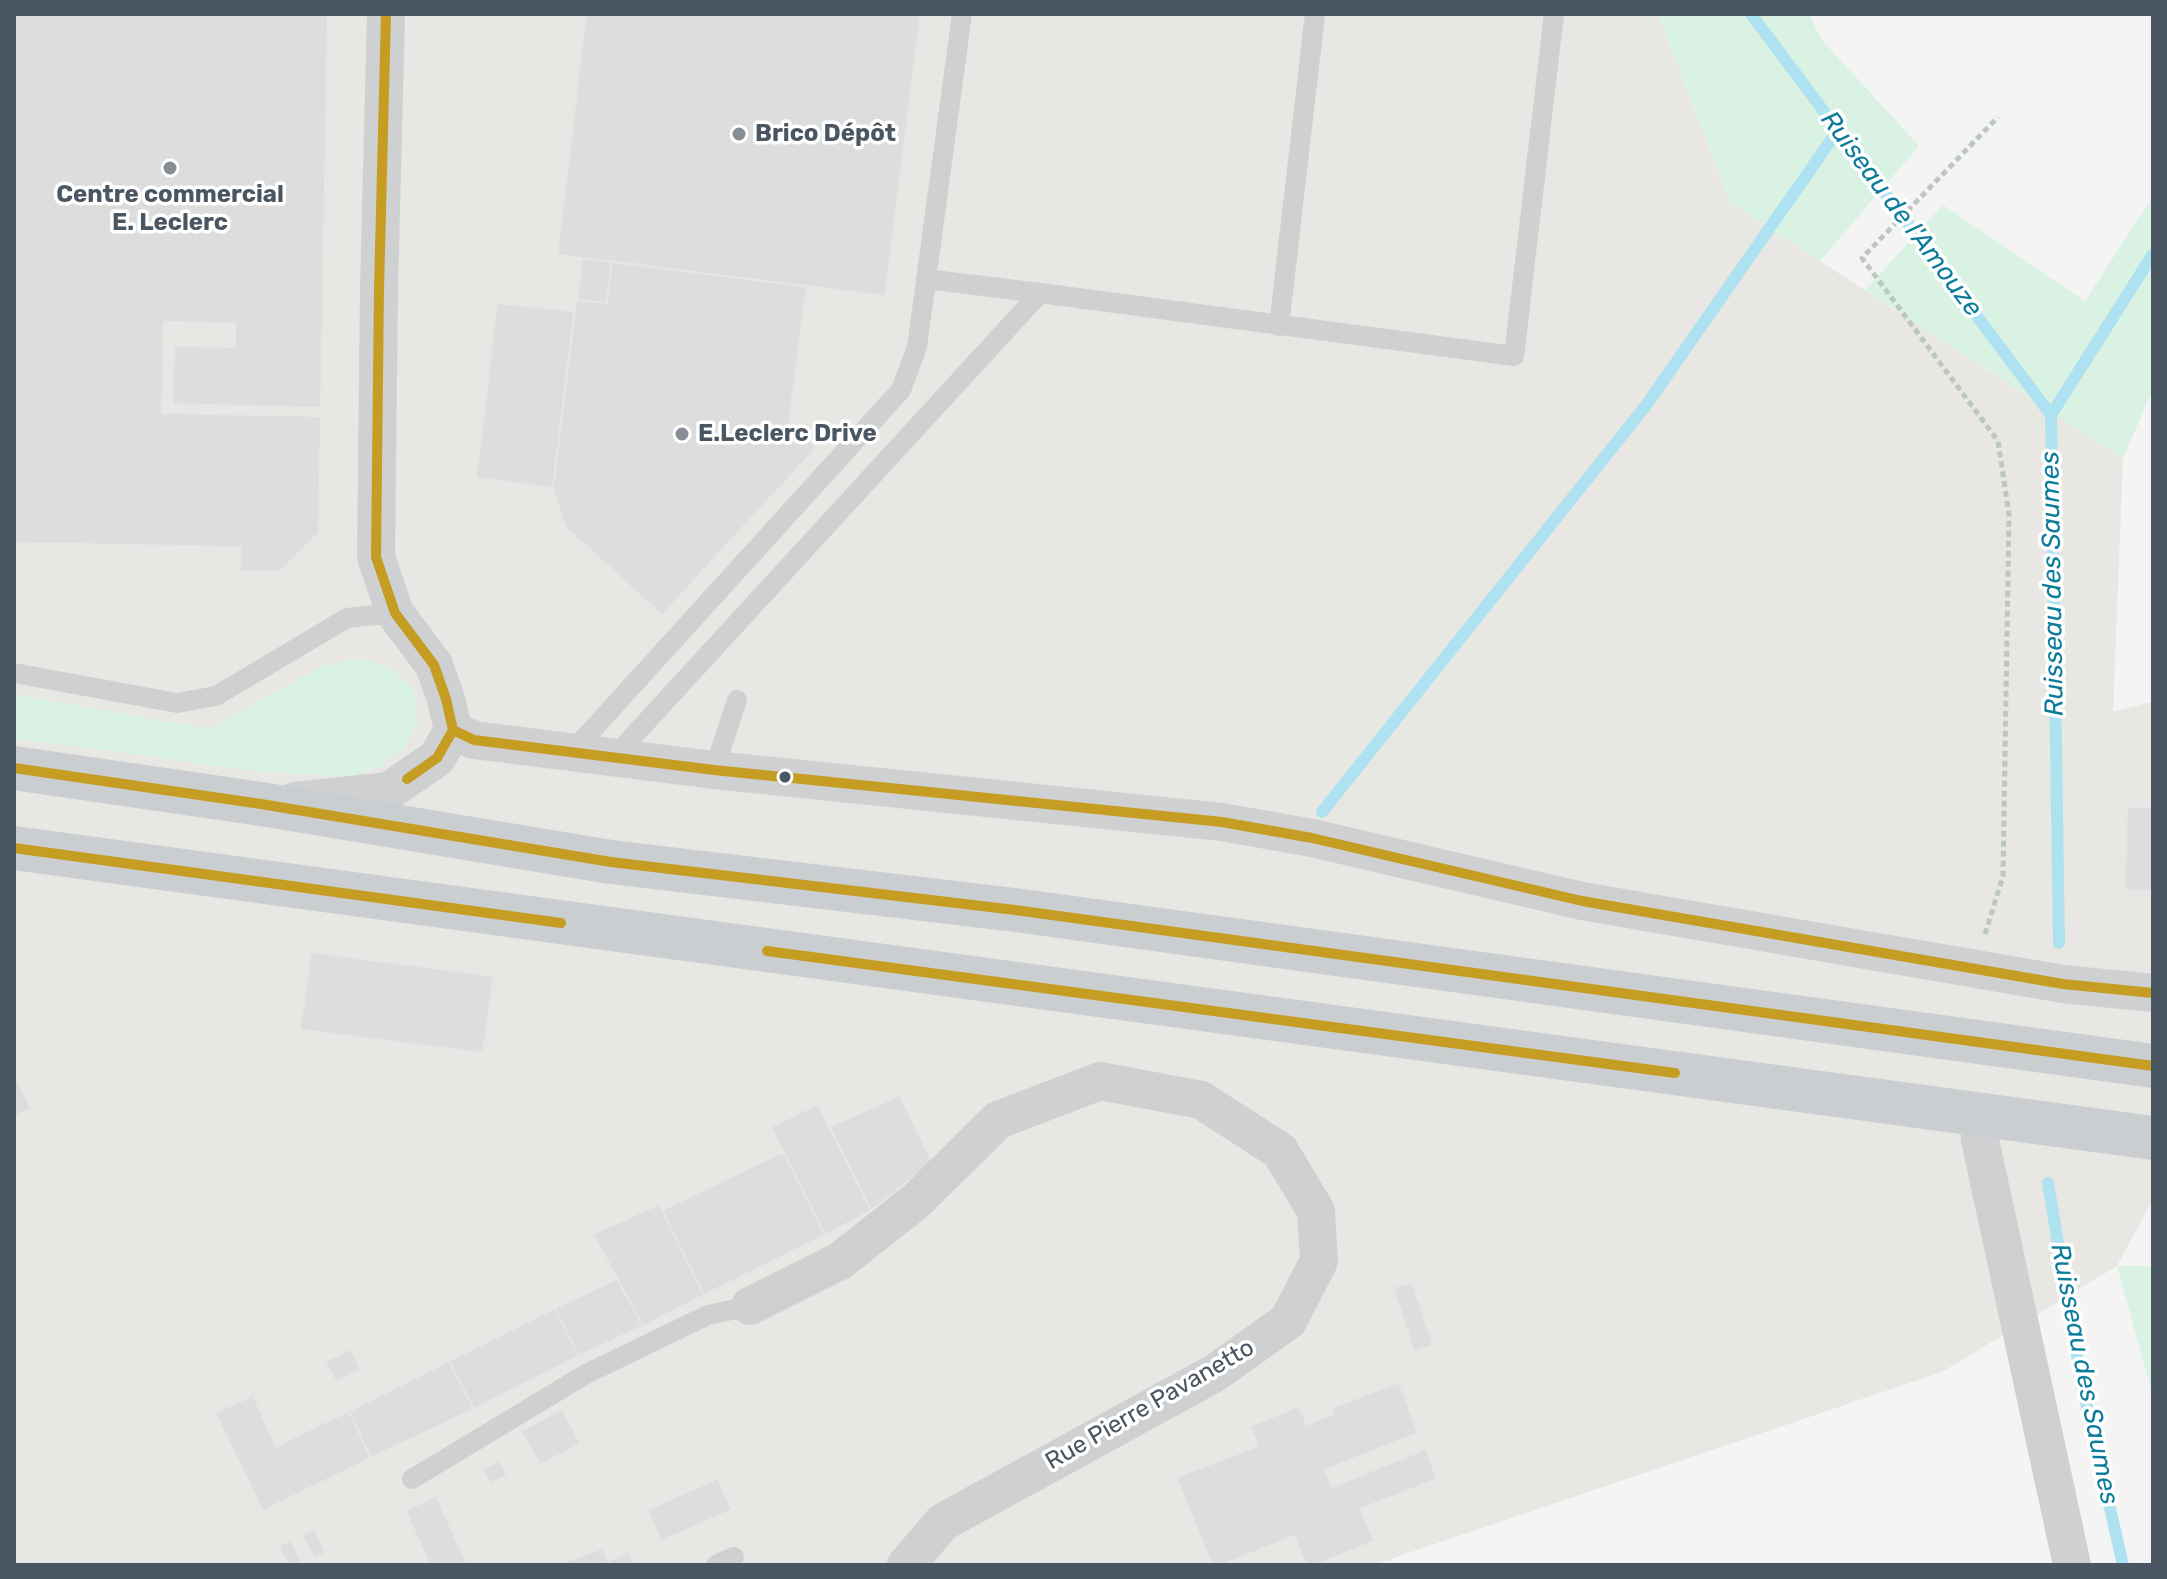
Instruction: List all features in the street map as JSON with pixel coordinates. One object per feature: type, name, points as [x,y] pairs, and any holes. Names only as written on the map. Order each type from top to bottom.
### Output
[{"type":"main road","points":[[14,768],[261,804],[611,862],[1015,910],[2153,1066]]},
{"type":"main road","points":[[14,848],[2153,1138]]},
{"type":"street","points":[[261,804],[389,791],[437,758],[453,730],[434,665],[395,613],[376,557],[386,14]]},
{"type":"street","points":[[453,730],[474,740],[714,770],[1222,822],[1312,838],[1582,901],[2063,984],[2153,993]]},
{"type":"street","name":"Rue Pierre Pavanetto","points":[[750,1306],[840,1261],[916,1201],[998,1120],[1100,1081],[1201,1100],[1280,1151],[1316,1211],[1319,1261],[1288,1321],[1215,1373],[943,1522],[906,1565]]},
{"type":"street","points":[[1979,1114],[1980,1140],[2072,1565]]},
{"type":"lane","points":[[572,752],[901,390],[917,347],[962,14]]},
{"type":"lane","points":[[1279,326],[1315,14]]},
{"type":"lane","points":[[926,279],[1514,356],[1554,14]]},
{"type":"lane","points":[[614,757],[1040,293]]},
{"type":"lane","points":[[14,673],[177,703],[216,696],[347,618],[395,613]]},
{"type":"lane","points":[[714,770],[737,700]]},
{"type":"lane","points":[[412,1479],[586,1374],[708,1315],[750,1306]]},
{"type":"path","points":[[1973,969],[2003,876],[2009,515],[1998,441],[1862,258],[1998,117]]},
{"type":"shaded area","points":[[14,14],[1658,14],[1730,202],[2123,459],[2113,712],[2153,701],[2153,1199],[2117,1266],[1942,1372],[1373,1565],[14,1565]]},
{"type":"green space","points":[[1658,14],[1809,14],[1821,39],[1919,146],[1820,261],[1730,202]]},
{"type":"green space","points":[[2153,196],[2153,388],[2123,459],[1865,290],[1943,205],[2085,301]]},
{"type":"green space","points":[[358,658],[389,666],[414,691],[418,724],[404,748],[380,767],[349,777],[255,771],[14,738],[14,694],[209,729],[322,666]]},
{"type":"green space","points":[[2117,1266],[2153,1266],[2153,1396]]},
{"type":"building","name":"Centre commercial E. Leclerc","points":[[14,14],[328,14],[321,408],[173,404],[174,346],[235,347],[235,323],[164,322],[162,413],[321,416],[319,533],[279,572],[240,571],[241,547],[14,543]]},
{"type":"building","name":"Brico Dépôt","points":[[586,14],[921,14],[885,296],[557,255]]},
{"type":"building","points":[[582,258],[612,261],[607,303],[577,300]]},
{"type":"building","name":"E.Leclerc Drive","points":[[612,261],[807,287],[789,422],[817,447],[662,615],[565,527],[553,488],[576,299],[607,303]]},
{"type":"building","points":[[497,303],[575,311],[553,488],[476,478]]},
{"type":"building","points":[[2127,807],[2153,807],[2153,891],[2125,890]]},
{"type":"building","points":[[311,952],[494,976],[483,1053],[300,1030]]},
{"type":"building","points":[[14,1074],[31,1108],[14,1117]]},
{"type":"building","points":[[900,1095],[932,1162],[871,1211],[829,1127]]},
{"type":"building","points":[[818,1104],[871,1211],[825,1235],[771,1127]]},
{"type":"building","points":[[783,1152],[825,1235],[704,1295],[662,1210]]},
{"type":"building","points":[[659,1204],[704,1295],[643,1326],[593,1234]]},
{"type":"building","points":[[617,1279],[643,1326],[579,1356],[555,1308]]},
{"type":"building","points":[[1412,1282],[1433,1345],[1414,1352],[1393,1287]]},
{"type":"building","points":[[555,1308],[579,1356],[474,1409],[449,1361]]},
{"type":"building","points":[[351,1349],[361,1370],[336,1382],[325,1361]]},
{"type":"building","points":[[449,1361],[474,1409],[371,1458],[349,1411]]},
{"type":"building","points":[[1399,1382],[1418,1433],[1325,1470],[1332,1487],[1426,1449],[1437,1479],[1361,1509],[1374,1541],[1316,1565],[1306,1565],[1294,1536],[1222,1565],[1212,1565],[1176,1477],[1258,1446],[1250,1426],[1299,1406],[1307,1425],[1334,1413],[1332,1408]]},
{"type":"building","points":[[253,1395],[276,1446],[349,1411],[371,1458],[263,1511],[215,1413]]},
{"type":"building","points":[[562,1409],[581,1444],[540,1465],[521,1431]]},
{"type":"building","points":[[500,1460],[507,1475],[490,1484],[482,1469]]},
{"type":"building","points":[[718,1478],[732,1510],[661,1541],[647,1510]]},
{"type":"building","points":[[436,1496],[468,1565],[430,1565],[405,1510]]},
{"type":"building","points":[[315,1529],[326,1553],[314,1558],[302,1535]]},
{"type":"building","points":[[291,1540],[302,1564],[288,1565],[279,1546]]},
{"type":"building","points":[[603,1548],[609,1565],[556,1565]]},
{"type":"building","points":[[629,1552],[634,1565],[609,1565],[608,1561]]},
{"type":"waterway","name":"Ruiseau de l'Amouze","points":[[1751,14],[2051,415]]},
{"type":"waterway","points":[[1322,812],[1647,404],[1838,130]]},
{"type":"waterway","name":"Ruisseau des Saumes","points":[[2059,943],[2051,415],[2153,254]]},
{"type":"waterway","name":"Ruisseau des Saumes","points":[[2048,1183],[2082,1385],[2123,1565]]},
{"type":"transit line","points":[[386,14],[376,557],[395,613],[434,665],[453,730],[437,758],[407,779]]},
{"type":"transit line","points":[[453,730],[474,740],[714,770],[1222,822],[1312,838],[1582,901],[2063,984],[2153,993]]},
{"type":"transit line","points":[[14,768],[261,804],[611,862],[1015,910],[2153,1066]]},
{"type":"transit line","points":[[14,848],[561,923]]},
{"type":"transit line","points":[[767,951],[1675,1073]]},
{"type":"place","name":"Brico Dépôt","points":[[739,134]]},
{"type":"place","name":"Centre commercial E. Leclerc","points":[[170,168]]},
{"type":"place","name":"E.Leclerc Drive","points":[[682,434]]}]
